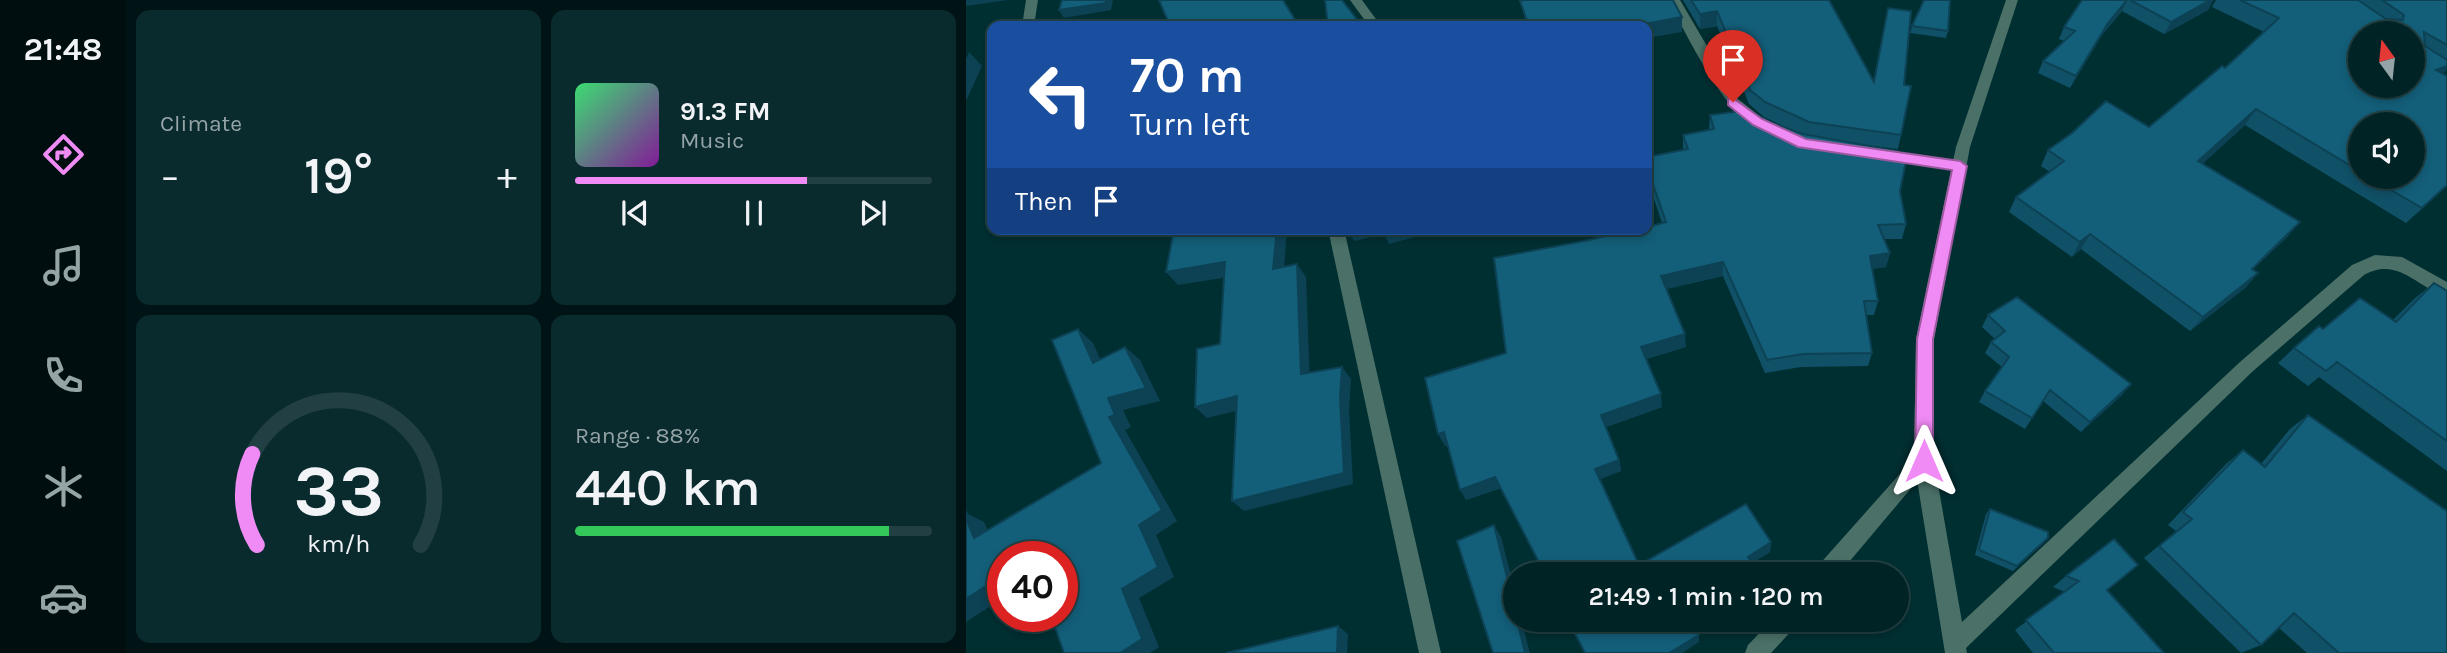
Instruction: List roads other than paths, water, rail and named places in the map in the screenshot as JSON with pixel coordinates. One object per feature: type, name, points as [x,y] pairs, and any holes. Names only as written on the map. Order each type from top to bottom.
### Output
[{"type":"street","points":[[1029,21],[1032,0]]},
{"type":"street","points":[[1356,0],[1371,21]]},
{"type":"street","points":[[1674,0],[1733,102],[1758,122],[1780,133]]},
{"type":"street","points":[[1954,649],[1924,461],[1925,339],[1963,147],[2009,1]]},
{"type":"street","points":[[1868,153],[1960,166]]},
{"type":"street","points":[[1337,235],[1430,653]]},
{"type":"street","points":[[1954,649],[2246,367],[2358,270],[2375,261],[2396,262],[2447,290]]},
{"type":"street","points":[[1836,562],[1924,461]]},
{"type":"street","points":[[1756,653],[1775,632]]}]
